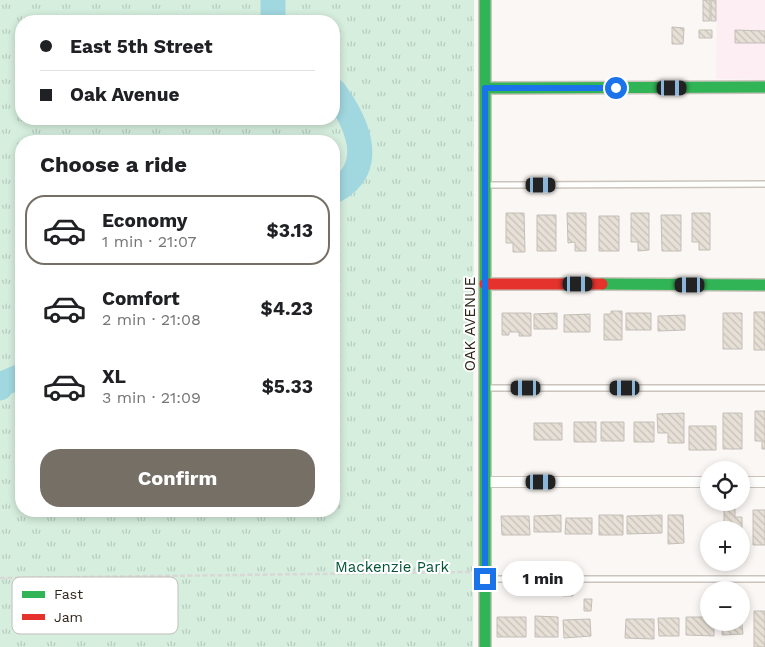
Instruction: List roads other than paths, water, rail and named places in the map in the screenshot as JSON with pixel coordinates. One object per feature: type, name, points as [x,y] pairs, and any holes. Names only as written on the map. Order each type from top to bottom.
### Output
[{"type":"street","name":"OAK AVENUE","points":[[485,0],[485,647]]},
{"type":"street","points":[[485,88],[765,87]]},
{"type":"street","points":[[485,284],[765,285]]},
{"type":"street","points":[[485,482],[700,482]]},
{"type":"street","points":[[750,482],[765,482]]},
{"type":"lane","points":[[484,185],[765,184]]},
{"type":"lane","points":[[486,388],[765,388]]},
{"type":"lane","points":[[485,576],[765,579]]},
{"type":"waterway","points":[[273,0],[273,15]]},
{"type":"waterway","points":[[340,100],[356,130],[360,157],[356,170],[348,181],[340,187]]},
{"type":"waterway","points":[[0,388],[2,384],[15,379]]},
{"type":"park label","name":"Mackenzie Park","points":[[392,567]]}]
